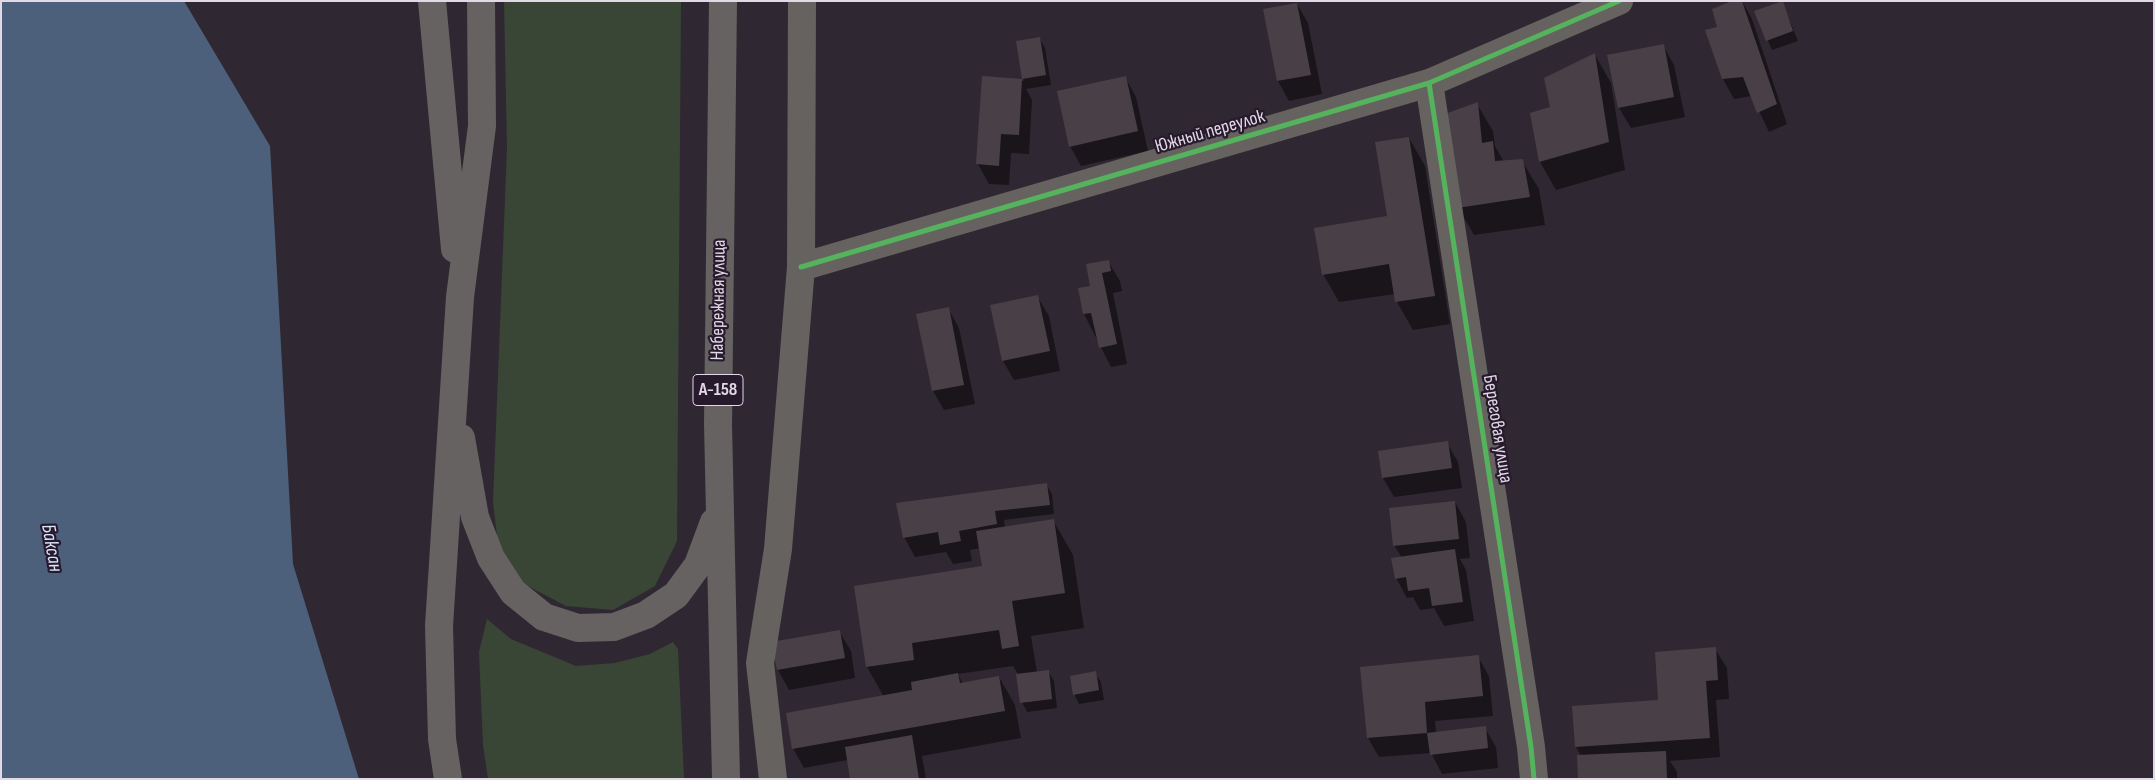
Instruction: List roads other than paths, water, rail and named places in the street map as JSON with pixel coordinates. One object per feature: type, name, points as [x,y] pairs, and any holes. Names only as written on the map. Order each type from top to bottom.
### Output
[{"type":"main road","points":[[432,1],[460,297]]},
{"type":"main road","points":[[448,779],[442,739],[439,626],[460,297],[482,126],[481,1]]},
{"type":"main road","name":"Набережная улица","points":[[723,1],[718,424],[726,779]]},
{"type":"main road","points":[[453,392],[475,517],[491,558],[513,592],[544,617],[578,628],[614,627],[646,616],[676,595],[698,565],[719,509]]},
{"type":"street","points":[[773,779],[760,663],[778,548],[801,267],[802,1]]},
{"type":"street","name":"Южный переулок","points":[[801,267],[1428,83],[1619,1]]},
{"type":"street","name":"Береговая улица","points":[[1428,83],[1531,747],[1534,779]]},
{"type":"water","name":"Баксан","points":[[1,1],[184,1],[270,146],[293,564],[359,779],[1,779]]}]
